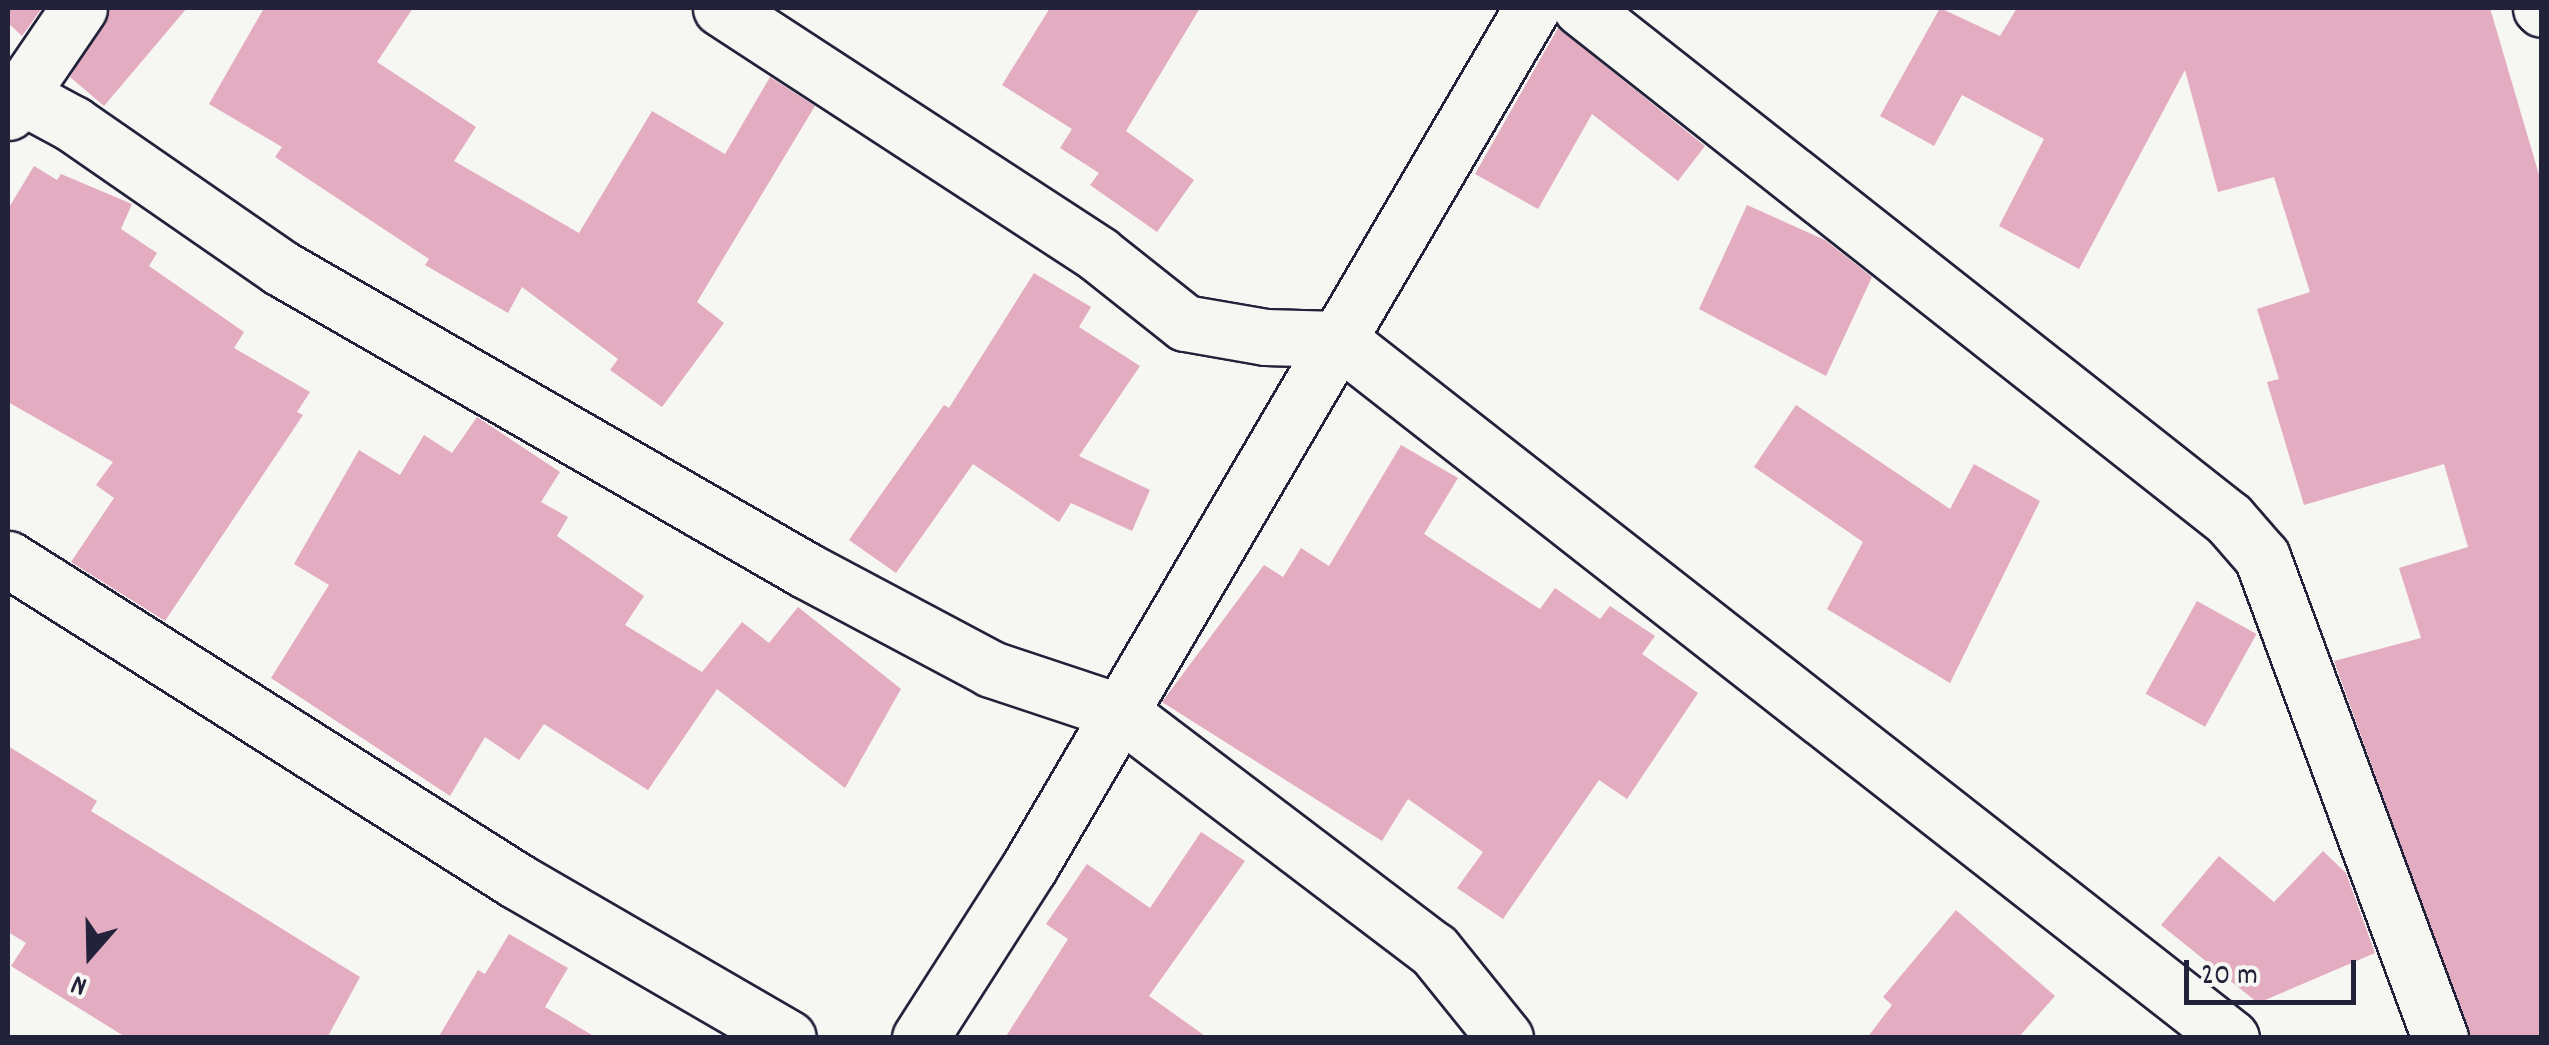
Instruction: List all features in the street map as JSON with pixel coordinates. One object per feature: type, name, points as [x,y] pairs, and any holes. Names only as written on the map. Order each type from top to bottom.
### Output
[{"type":"street","points":[[79,8],[11,100],[73,124],[281,268],[807,571],[990,669],[1120,712],[1434,950],[1504,1038]]},
{"type":"street","points":[[721,8],[1098,254],[1185,324],[1338,339],[2230,1038]]},
{"type":"street","points":[[920,1038],[1120,712],[1532,8]]},
{"type":"street","points":[[1581,8],[2229,519],[2262,557],[2440,1038]]},
{"type":"street","points":[[8,559],[517,881],[788,1038]]},
{"type":"building","points":[[8,8],[42,8],[22,36],[8,23]]},
{"type":"building","points":[[110,8],[187,8],[104,106],[70,77]]},
{"type":"building","points":[[264,8],[413,8],[377,62],[476,127],[454,161],[579,233],[652,111],[725,154],[770,77],[815,106],[697,302],[724,323],[662,407],[610,370],[618,359],[522,287],[508,313],[425,265],[429,259],[275,157],[282,147],[209,104]]},
{"type":"building","points":[[1050,8],[1200,8],[1126,131],[1194,180],[1157,232],[1090,185],[1099,173],[1060,148],[1072,129],[1002,85]]},
{"type":"building","points":[[1940,8],[2000,36],[2017,8],[2490,8],[2542,185],[2542,1038],[2470,1038],[2334,661],[2421,638],[2399,568],[2468,547],[2444,464],[2304,505],[2267,382],[2279,379],[2257,309],[2310,292],[2274,177],[2218,192],[2185,70],[2079,269],[1999,226],[2044,139],[1962,95],[1934,146],[1880,116]]},
{"type":"building","points":[[1558,28],[1705,146],[1678,181],[1592,114],[1538,209],[1475,174]]},
{"type":"building","points":[[34,166],[57,180],[61,174],[132,204],[121,229],[157,253],[149,266],[244,332],[234,348],[310,392],[297,412],[303,415],[165,621],[71,562],[114,498],[96,485],[113,462],[8,402],[8,209]]},
{"type":"building","points":[[1747,205],[1825,240],[1872,277],[1826,376],[1699,309]]},
{"type":"building","points":[[1034,273],[1091,307],[1079,327],[1140,366],[1079,456],[1150,490],[1132,531],[1071,503],[1059,522],[973,464],[896,573],[849,540],[944,405],[949,408]]},
{"type":"building","points":[[1796,405],[1950,509],[1974,464],[2040,501],[1950,683],[1827,609],[1863,542],[1754,467]]},
{"type":"building","points":[[477,417],[560,472],[541,502],[568,517],[557,536],[644,596],[625,625],[702,672],[742,622],[769,643],[798,607],[901,689],[845,788],[717,689],[648,790],[544,724],[519,760],[485,737],[450,796],[271,678],[329,585],[294,564],[359,450],[400,475],[424,435],[452,453]]},
{"type":"building","points":[[1401,445],[1458,478],[1424,534],[1540,609],[1555,588],[1600,619],[1610,606],[1655,636],[1642,654],[1698,693],[1627,799],[1599,780],[1503,919],[1457,888],[1483,852],[1408,799],[1382,841],[1162,702],[1264,565],[1283,577],[1301,548],[1329,566]]},
{"type":"building","points":[[2197,601],[2256,634],[2205,727],[2146,694]]},
{"type":"building","points":[[8,746],[97,801],[91,811],[360,977],[327,1038],[127,1038],[11,966],[26,943],[8,932]]},
{"type":"building","points":[[1201,832],[1245,861],[1149,996],[1208,1038],[1005,1038],[1068,939],[1046,924],[1087,864],[1150,908]]},
{"type":"building","points":[[2323,851],[2346,873],[2375,953],[2258,1003],[2161,925],[2219,856],[2274,902]]},
{"type":"building","points":[[1956,910],[2055,996],[2018,1038],[1867,1038],[1892,1005],[1883,997]]},
{"type":"building","points":[[509,934],[568,968],[545,1007],[597,1038],[438,1038],[478,970],[485,974]]}]
